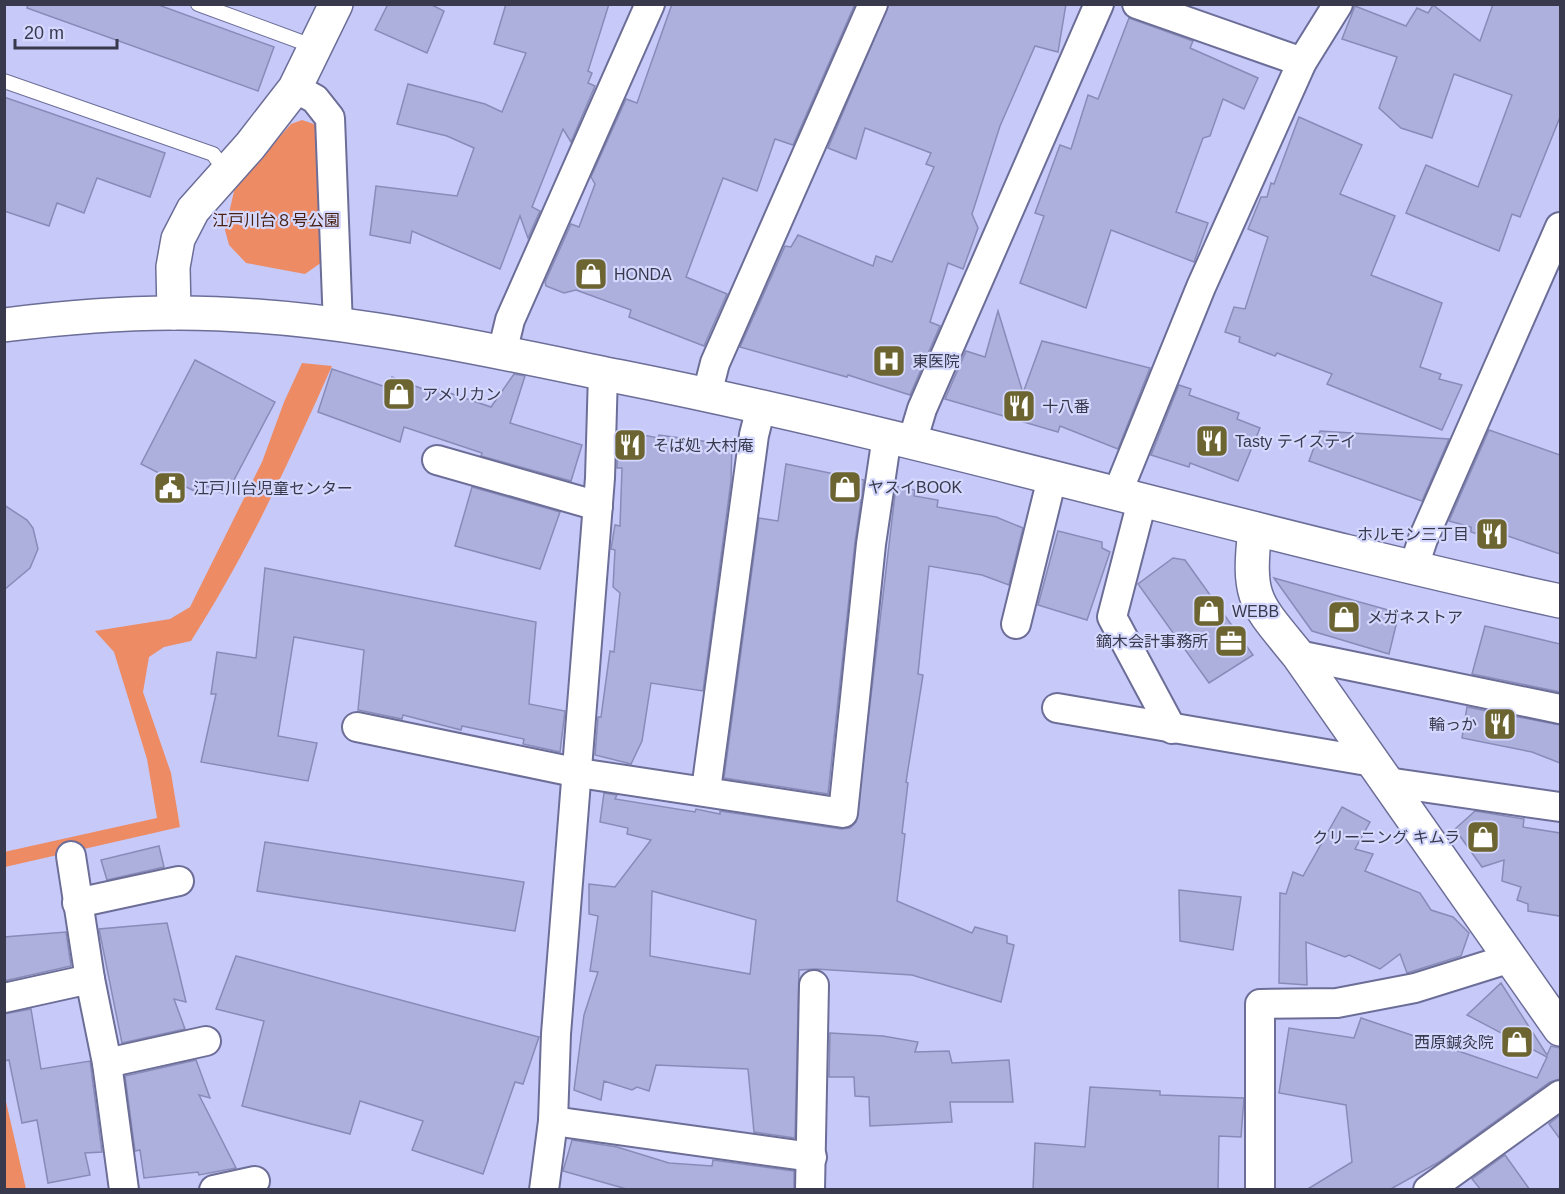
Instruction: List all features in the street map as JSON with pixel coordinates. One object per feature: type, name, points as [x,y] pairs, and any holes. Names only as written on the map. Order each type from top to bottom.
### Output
[{"type":"street","points":[[174,313],[173,267],[178,239],[193,210],[227,173],[295,88],[336,4]]},
{"type":"street","points":[[502,353],[510,320],[650,4]]},
{"type":"street","points":[[707,394],[715,363],[873,4]]},
{"type":"street","points":[[357,727],[579,773],[706,790],[843,813],[871,544],[900,439],[922,410],[1099,4]]},
{"type":"street","points":[[1137,4],[1302,63]]},
{"type":"street","points":[[1172,729],[1113,617],[1129,498],[1201,287],[1302,63],[1338,4]]},
{"type":"street","points":[[295,88],[315,99],[330,118],[338,326]]},
{"type":"street","points":[[1413,569],[1423,539],[1560,227]]},
{"type":"street","points":[[4,325],[102,316],[174,313],[338,326],[502,353],[707,394],[900,439],[1413,569],[1560,601]]},
{"type":"street","points":[[544,1190],[554,1121],[556,1034],[579,773],[598,506],[603,374]]},
{"type":"street","points":[[706,790],[754,435],[761,407]]},
{"type":"street","points":[[437,460],[598,506]]},
{"type":"street","points":[[1016,624],[1052,478]]},
{"type":"street","points":[[1255,529],[1251,565],[1252,589],[1260,609],[1298,655],[1511,958],[1555,1014]]},
{"type":"street","points":[[1298,655],[1560,709]]},
{"type":"street","points":[[1057,708],[1560,807]]},
{"type":"street","points":[[71,856],[90,979],[107,1063],[124,1190]]},
{"type":"street","points":[[77,903],[179,881]]},
{"type":"street","points":[[1260,1190],[1260,1004],[1337,1003],[1415,988],[1511,958]]},
{"type":"street","points":[[4,998],[90,979]]},
{"type":"street","points":[[810,1190],[814,985]]},
{"type":"street","points":[[107,1063],[206,1041]]},
{"type":"street","points":[[1428,1190],[1560,1095]]},
{"type":"street","points":[[554,1121],[812,1157]]},
{"type":"street","points":[[214,1190],[255,1181]]},
{"type":"lane","points":[[198,4],[315,48]]},
{"type":"lane","points":[[4,81],[213,154],[227,173]]},
{"type":"green space","name":"江戸川台８号公園","points":[[302,120],[317,125],[325,260],[305,274],[246,263],[229,245],[225,230],[235,187],[291,124]]},
{"type":"green space","points":[[302,363],[332,366],[249,541],[191,641],[164,647],[149,657],[143,692],[171,773],[180,827],[5,867],[4,852],[157,818],[147,759],[114,652],[95,631],[170,619],[190,607],[262,462],[284,402]]},
{"type":"green space","points":[[4,1093],[26,1189],[5,1189]]},
{"type":"building","points":[[28,4],[156,4],[274,47],[258,91],[27,8]]},
{"type":"building","points":[[388,4],[430,4],[444,11],[427,53],[375,30]]},
{"type":"building","points":[[506,4],[609,4],[588,71],[592,73],[588,83],[595,86],[571,142],[563,129],[532,207],[540,211],[528,238],[520,216],[500,269],[412,231],[410,243],[370,235],[376,186],[457,196],[474,148],[447,136],[397,124],[408,84],[485,104],[502,112],[526,53],[494,44]]},
{"type":"building","points":[[672,4],[855,4],[793,145],[775,139],[757,191],[723,178],[686,277],[727,294],[704,346],[629,317],[631,310],[576,290],[564,293],[546,286],[545,282],[571,224],[579,227],[595,184],[591,177],[626,99],[637,103]]},
{"type":"building","points":[[889,4],[1066,4],[1058,52],[1035,46],[1000,126],[972,214],[978,228],[963,269],[948,263],[930,322],[940,326],[910,395],[848,375],[847,377],[740,347],[785,246],[791,247],[798,235],[873,266],[876,256],[892,262],[934,167],[926,164],[931,153],[865,128],[856,159],[828,148]]},
{"type":"building","points":[[1493,4],[1560,4],[1560,117],[1520,217],[1512,214],[1499,251],[1406,213],[1426,165],[1478,187],[1512,95],[1454,74],[1432,138],[1401,128],[1379,108],[1397,57],[1342,39],[1355,6],[1406,26],[1417,8],[1428,13],[1433,5],[1480,41]]},
{"type":"building","points":[[1129,18],[1193,41],[1190,48],[1258,78],[1244,109],[1223,99],[1210,136],[1203,138],[1176,212],[1208,223],[1194,262],[1111,230],[1086,308],[1020,283],[1044,216],[1035,213],[1060,145],[1071,149],[1088,95],[1098,99]]},
{"type":"building","points":[[4,97],[165,153],[150,197],[97,178],[84,213],[57,203],[49,226],[4,211]]},
{"type":"building","points":[[1299,117],[1362,145],[1340,194],[1395,216],[1371,275],[1442,303],[1420,367],[1441,374],[1439,379],[1462,385],[1442,430],[1327,384],[1332,374],[1277,353],[1275,356],[1239,342],[1240,337],[1225,332],[1234,307],[1245,309],[1268,237],[1248,229],[1261,197],[1267,197],[1271,183],[1274,184]]},
{"type":"building","points":[[998,311],[1023,393],[1042,341],[1150,368],[1118,449],[1060,426],[1058,432],[945,399],[966,351],[985,357]]},
{"type":"building","points":[[195,360],[275,402],[226,495],[207,486],[202,495],[141,464]]},
{"type":"building","points":[[332,369],[389,388],[392,377],[433,393],[435,388],[491,407],[514,374],[525,376],[510,423],[582,445],[571,481],[481,456],[482,453],[404,427],[400,442],[318,412]]},
{"type":"building","points":[[1179,385],[1191,389],[1189,395],[1239,413],[1237,419],[1260,428],[1238,481],[1190,463],[1189,467],[1151,455]]},
{"type":"building","points":[[618,430],[658,438],[659,435],[732,445],[731,481],[703,691],[651,683],[642,741],[631,764],[595,755],[598,717],[601,717],[610,651],[614,652],[620,593],[613,587],[615,550],[611,549],[615,525],[620,526],[622,468],[617,468]]},
{"type":"building","points":[[1489,430],[1560,455],[1560,554],[1502,534],[1500,541],[1471,532],[1471,527],[1449,521]]},
{"type":"building","points":[[1320,431],[1449,439],[1422,501],[1309,461]]},
{"type":"building","points":[[786,464],[864,480],[855,542],[828,794],[724,778],[759,518],[778,521]]},
{"type":"building","points":[[896,486],[915,490],[914,496],[938,500],[937,507],[996,517],[1023,528],[1009,585],[982,575],[929,566],[918,674],[923,675],[906,782],[908,783],[902,833],[905,834],[897,901],[972,933],[975,927],[1007,936],[1007,943],[1014,945],[1001,1002],[912,975],[799,970],[795,1138],[754,1132],[748,1069],[656,1065],[649,1091],[637,1087],[632,1090],[604,1081],[601,1100],[574,1090],[584,1015],[598,972],[590,971],[598,916],[589,914],[589,884],[615,887],[651,840],[627,834],[628,828],[600,822],[604,793],[617,795],[615,799],[695,812],[696,809],[720,814],[720,811],[841,829],[850,828],[856,822]],"holes":[[[652,891],[756,920],[750,974],[650,956]]]},
{"type":"building","points":[[472,487],[560,512],[540,569],[455,546]]},
{"type":"building","points":[[4,505],[27,520],[33,528],[38,549],[30,568],[4,590]]},
{"type":"building","points":[[1058,531],[1102,542],[1102,548],[1110,552],[1087,620],[1038,605]]},
{"type":"building","points":[[1173,558],[1185,560],[1253,655],[1209,683],[1138,584]]},
{"type":"building","points":[[265,568],[536,622],[529,704],[565,711],[560,752],[523,744],[524,739],[462,726],[461,730],[403,715],[402,719],[358,710],[364,650],[294,637],[278,736],[317,743],[308,781],[201,762],[216,694],[211,694],[217,652],[256,658]]},
{"type":"building","points":[[1274,578],[1399,613],[1389,654],[1312,631]]},
{"type":"building","points":[[1485,626],[1560,644],[1560,692],[1472,674]]},
{"type":"building","points":[[1467,707],[1560,725],[1560,763],[1532,752],[1462,738]]},
{"type":"building","points":[[1342,807],[1370,822],[1355,849],[1373,854],[1365,871],[1420,893],[1431,910],[1453,917],[1469,933],[1461,956],[1407,973],[1400,954],[1380,969],[1349,955],[1345,957],[1306,942],[1307,985],[1279,983],[1280,893],[1286,894],[1293,872],[1303,876]]},
{"type":"building","points":[[1475,811],[1524,819],[1523,827],[1560,833],[1560,916],[1528,911],[1528,904],[1517,900],[1521,887],[1502,881],[1504,860],[1482,867],[1455,829]]},
{"type":"building","points":[[265,842],[524,882],[515,931],[257,891]]},
{"type":"building","points":[[159,846],[164,867],[107,880],[101,860]]},
{"type":"building","points":[[1179,890],[1241,897],[1233,950],[1180,941]]},
{"type":"building","points":[[167,923],[186,1002],[174,999],[185,1029],[122,1043],[99,929]]},
{"type":"building","points":[[66,932],[71,966],[4,981],[4,937]]},
{"type":"building","points":[[236,956],[539,1037],[523,1084],[515,1082],[483,1174],[412,1150],[423,1121],[360,1101],[350,1134],[242,1106],[264,1021],[216,1009]]},
{"type":"building","points":[[1501,983],[1547,1055],[1551,1046],[1560,1048],[1560,1079],[1550,1082],[1439,1162],[1389,1190],[1306,1190],[1352,1162],[1346,1105],[1279,1093],[1289,1028],[1354,1038],[1361,1018],[1432,1042],[1430,1049],[1435,1043],[1537,1078],[1547,1057],[1467,1015]]},
{"type":"building","points":[[31,1009],[41,1069],[90,1061],[102,1152],[85,1153],[90,1175],[48,1183],[37,1120],[22,1123],[9,1060],[4,1061],[4,1014]]},
{"type":"building","points":[[830,1033],[883,1036],[918,1042],[915,1052],[949,1051],[952,1063],[1009,1060],[1013,1102],[950,1102],[952,1122],[870,1126],[869,1097],[855,1096],[854,1077],[829,1077]]},
{"type":"building","points":[[196,1060],[210,1098],[199,1095],[236,1168],[199,1175],[198,1172],[144,1178],[140,1150],[135,1151],[125,1076]]},
{"type":"building","points":[[1090,1087],[1160,1091],[1160,1095],[1244,1098],[1241,1137],[1219,1136],[1218,1190],[1033,1190],[1035,1143],[1085,1147]]},
{"type":"building","points":[[1560,1115],[1560,1139],[1549,1124]]},
{"type":"building","points":[[572,1140],[617,1147],[669,1163],[712,1166],[713,1160],[794,1171],[794,1190],[630,1190],[563,1171]]},
{"type":"building","points":[[1505,1155],[1530,1190],[1481,1190],[1472,1179]]},
{"type":"place","name":"HONDA","points":[[591,274]]},
{"type":"place","name":"東医院","points":[[889,361]]},
{"type":"place","name":"アメリカン","points":[[399,394]]},
{"type":"place","name":"十八番","points":[[1019,406]]},
{"type":"place","name":"Tasty テイステイ","points":[[1212,441]]},
{"type":"place","name":"そば処 大村庵","points":[[630,445]]},
{"type":"place","name":"ヤスイBOOK","points":[[845,487]]},
{"type":"place","name":"江戸川台児童センター","points":[[170,488]]},
{"type":"place","name":"ホルモン三丁目","points":[[1492,534]]},
{"type":"place","name":"WEBB","points":[[1209,611]]},
{"type":"place","name":"メガネストア","points":[[1344,617]]},
{"type":"place","name":"鏑木会計事務所","points":[[1231,641]]},
{"type":"place","name":"輪っか","points":[[1500,724]]},
{"type":"place","name":"クリーニング キムラ","points":[[1483,837]]},
{"type":"place","name":"西原鍼灸院","points":[[1517,1042]]}]
